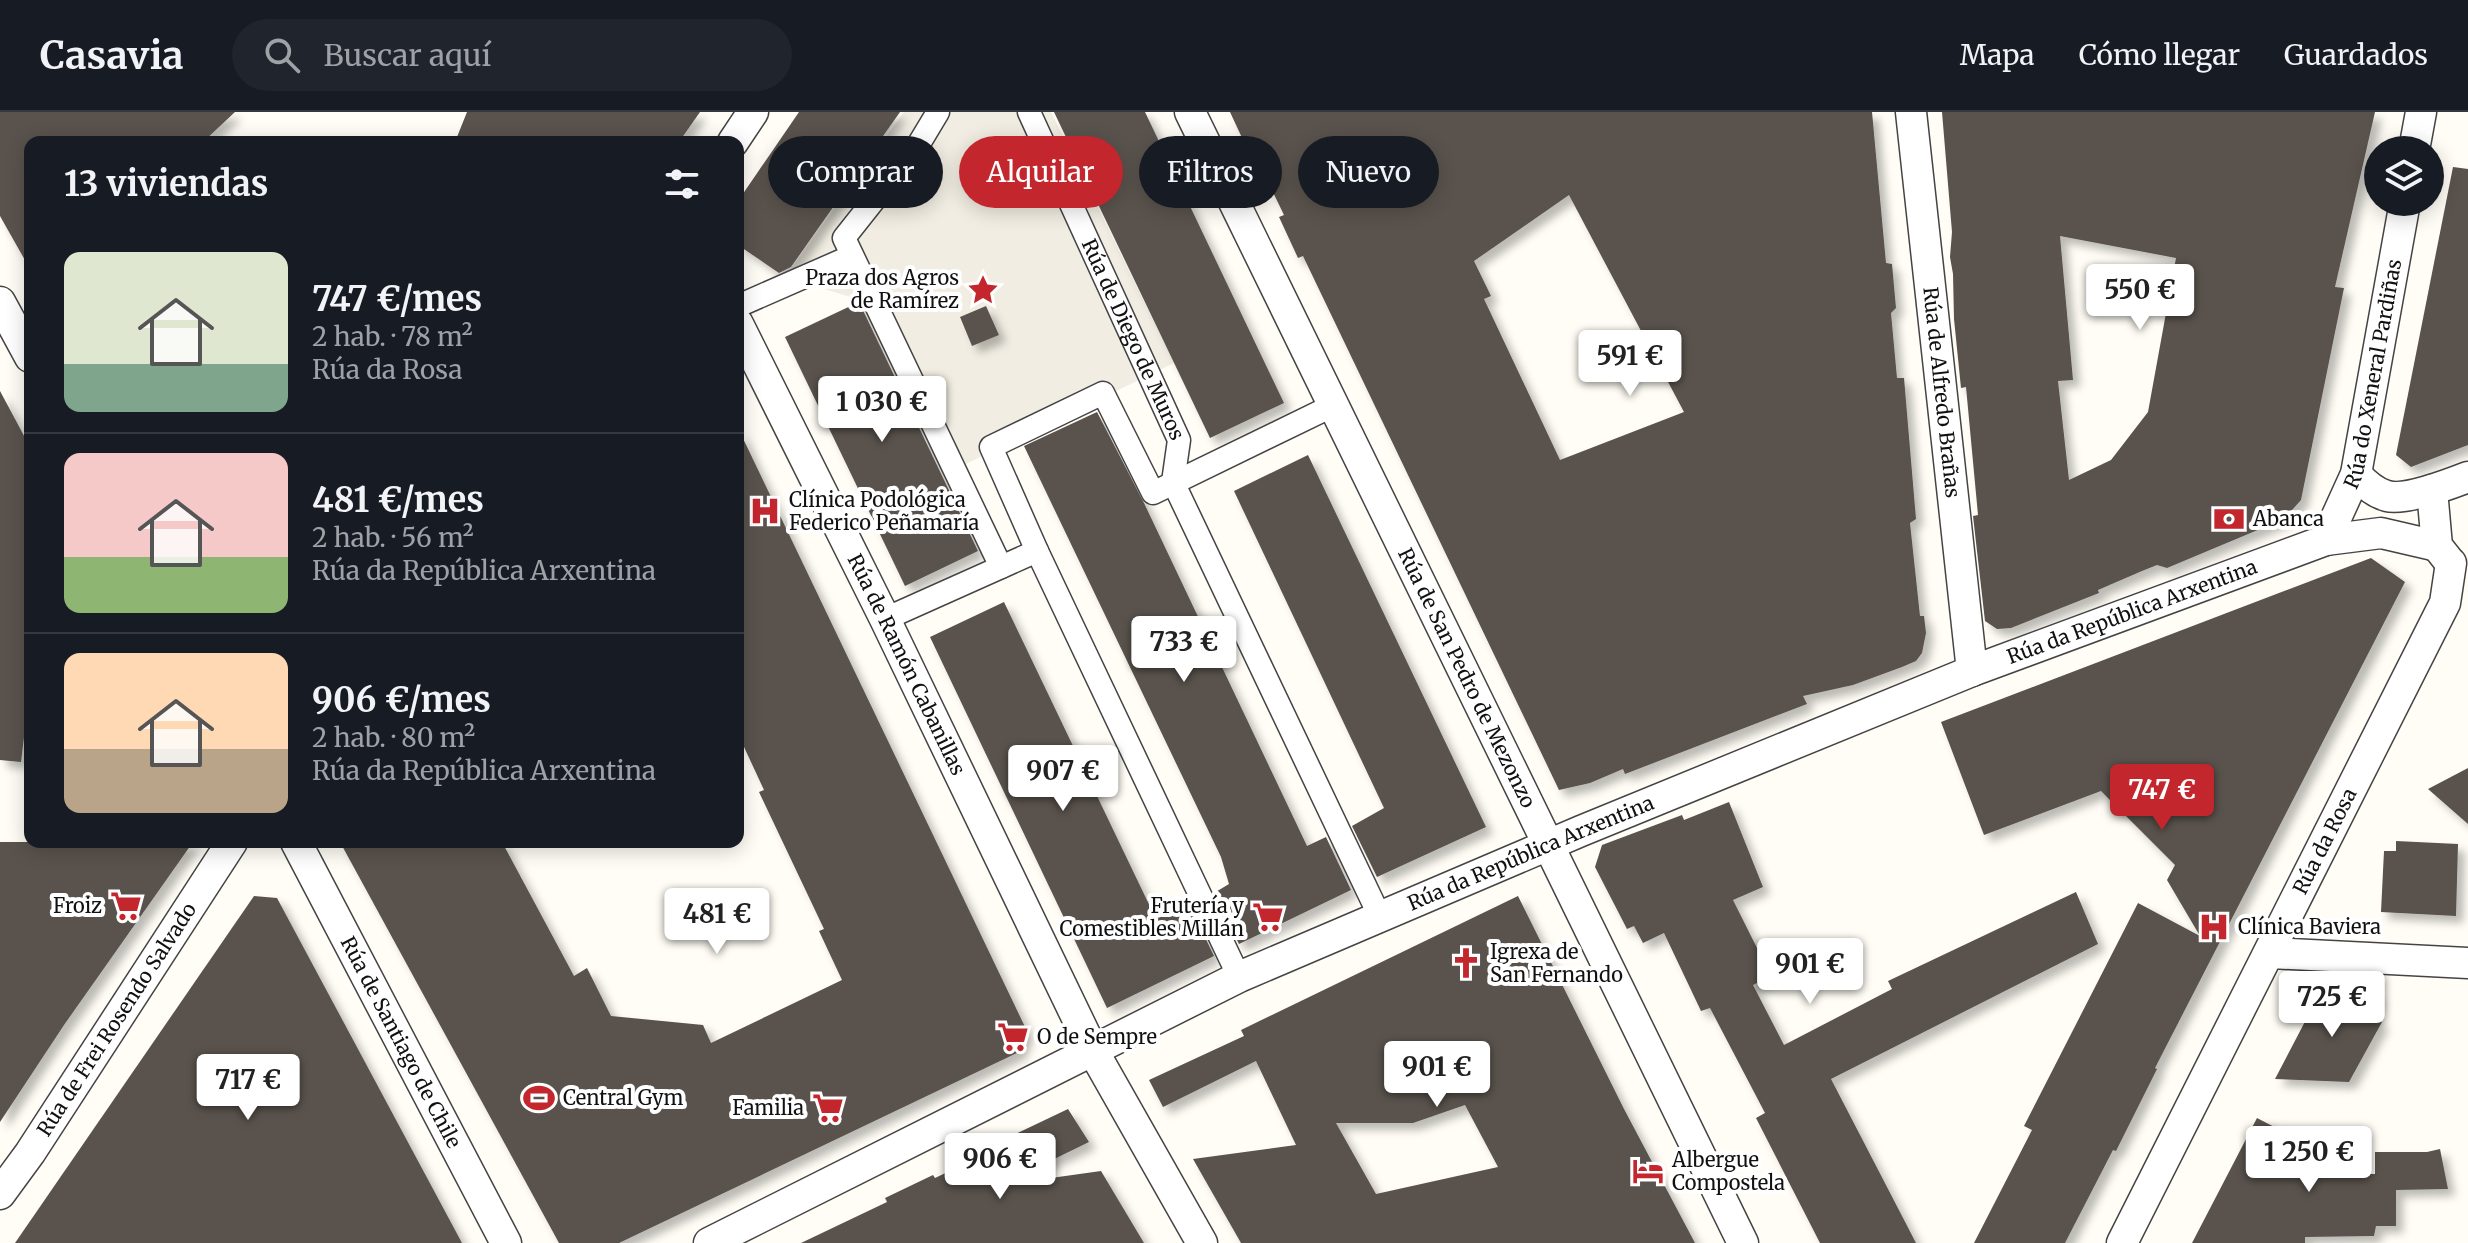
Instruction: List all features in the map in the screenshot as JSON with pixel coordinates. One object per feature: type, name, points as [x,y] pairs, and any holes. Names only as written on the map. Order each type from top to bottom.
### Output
[{"type":"street","points":[[737,136],[753,112]]},
{"type":"street","points":[[938,112],[920,142],[844,238],[1001,567]]},
{"type":"street","name":"Rúa de Diego de Muros","points":[[1029,112],[1179,440],[1173,482]]},
{"type":"street","name":"Rúa de San Pedro de Mezonzo","points":[[1190,112],[1743,1243]]},
{"type":"street","name":"Rúa de Alfredo Brañas","points":[[1911,112],[1972,671]]},
{"type":"street","points":[[2417,136],[2421,112]]},
{"type":"street","name":"Rúa do Xeneral Pardiñas","points":[[2326,540],[2356,474],[2402,216]]},
{"type":"street","points":[[744,303],[852,256]]},
{"type":"street","points":[[0,302],[24,346]]},
{"type":"street","name":"Rúa de Ramón Cabanillas","points":[[744,336],[885,619],[1092,1049],[1202,1243]]},
{"type":"street","points":[[1239,977],[1037,551],[991,447],[1103,393],[1153,493],[1334,405]]},
{"type":"street","points":[[2356,474],[2365,484],[2389,497],[2432,490],[2468,477]]},
{"type":"street","points":[[1173,482],[1380,917]]},
{"type":"street","name":"Rúa da Rosa","points":[[2122,1243],[2445,603],[2452,559],[2432,490]]},
{"type":"street","name":"Rúa da República Arxentina","points":[[709,1243],[1239,977],[1548,845],[1972,671],[2326,540],[2381,533],[2452,559]]},
{"type":"street","points":[[885,619],[1037,551]]},
{"type":"street","name":"Rúa de Frei Rosendo Salvado","points":[[0,1194],[30,1153],[228,848]]},
{"type":"street","name":"Rúa de Santiago de Chile","points":[[299,848],[506,1243]]},
{"type":"street","points":[[2270,953],[2468,963]]},
{"type":"shaded area","name":"Praza dos Agros de Ramírez","points":[[904,112],[1051,112],[1063,136],[959,136],[959,208],[1098,208],[1174,363],[943,475],[860,300],[785,277],[835,208],[943,208],[943,136],[887,136]],"holes":[[[986,306],[998,335],[972,346],[960,318]]]},
{"type":"building","points":[[0,112],[235,112],[209,136],[24,136],[24,258],[0,216]]},
{"type":"building","points":[[467,112],[700,112],[683,136],[457,136]]},
{"type":"building","points":[[799,112],[900,112],[883,136],[783,136]]},
{"type":"building","points":[[1054,112],[1145,112],[1156,136],[1139,136],[1139,208],[1191,208],[1284,403],[1210,438],[1100,208],[1123,208],[1123,136],[1065,136]]},
{"type":"building","points":[[1230,112],[1872,112],[1886,263],[1892,264],[1896,308],[1891,313],[1897,378],[1904,378],[1916,519],[1910,523],[1920,616],[1924,616],[1926,633],[1922,653],[1916,661],[1902,667],[1853,685],[1803,696],[1807,704],[1625,774],[1623,769],[1590,783],[1559,790],[1303,256],[1298,258],[1279,217],[1284,215],[1281,208],[1282,136],[1241,136]],"holes":[[[1569,195],[1684,412],[1560,460],[1484,299],[1491,296],[1474,261]]]},
{"type":"building","points":[[1942,112],[2375,112],[2370,136],[2364,136],[2364,160],[2335,287],[2344,288],[2301,500],[2284,519],[2167,568],[2157,565],[2098,590],[2099,593],[2011,628],[1997,629],[1985,621],[1973,516],[1978,515],[1966,387],[1961,388],[1950,257],[1952,232]],"holes":[[[2060,236],[2176,258],[2148,412],[2111,460],[2069,480],[2058,381],[2073,380]]]},
{"type":"building","points":[[768,157],[768,208],[832,208],[791,267],[779,273],[744,249],[744,192]]},
{"type":"building","points":[[2453,167],[2468,169],[2468,445],[2411,467],[2396,455]]},
{"type":"building","points":[[859,302],[978,551],[905,586],[785,337]]},
{"type":"building","points":[[986,306],[999,335],[972,346],[960,317]]},
{"type":"building","points":[[0,391],[24,436],[24,737],[21,762],[0,760]]},
{"type":"building","points":[[1097,412],[1144,503],[1307,846],[1326,837],[1351,890],[1239,944],[1214,893],[1229,884],[1221,857],[1024,446]]},
{"type":"building","points":[[744,441],[1027,1031],[1019,1052],[619,1243],[559,1243],[343,848],[505,848],[574,976],[587,968],[611,1016],[703,1025],[711,1043],[842,980],[819,931],[824,929],[759,792],[764,790],[744,747]]},
{"type":"building","points":[[1308,455],[1486,827],[1377,877],[1352,826],[1384,808],[1234,491]]},
{"type":"building","points":[[2371,558],[2405,582],[2155,1068],[2116,1151],[2113,1150],[2065,1243],[1974,1243],[2032,1130],[2024,1126],[2138,903],[2200,936],[2167,880],[2175,865],[2101,791],[1984,835],[1941,722]]},
{"type":"building","points":[[1004,602],[1156,919],[1189,904],[1214,956],[1107,1008],[930,637]]},
{"type":"building","points":[[2468,768],[2468,824],[2428,789]]},
{"type":"building","points":[[1729,802],[1763,887],[1733,900],[1771,976],[1753,985],[1784,1045],[1892,989],[1888,981],[2076,892],[2098,944],[1831,1079],[1916,1243],[1820,1243],[1756,1118],[1765,1113],[1710,1008],[1701,1011],[1664,933],[1643,943],[1634,926],[1627,929],[1595,867],[1602,845],[1682,815],[1684,820]]},
{"type":"building","points":[[2396,841],[2458,844],[2456,916],[2381,912],[2384,851],[2396,851]]},
{"type":"building","points":[[0,842],[24,842],[24,848],[189,848],[64,1025],[0,1122]]},
{"type":"building","points":[[254,896],[277,898],[462,1243],[15,1243]]},
{"type":"building","points":[[1518,896],[1695,1243],[1241,1243],[1193,1159],[1296,1145],[1256,1061],[1163,1107],[1149,1080],[1244,1036],[1241,1030]],"holes":[[[1465,1105],[1498,1167],[1376,1194],[1336,1123],[1413,1123]]]},
{"type":"building","points":[[2321,991],[2378,995],[2367,1014],[2382,1022],[2349,1082],[2275,1079]]},
{"type":"building","points":[[1068,1109],[1089,1142],[1001,1185],[1101,1171],[1144,1243],[801,1243],[887,1202],[885,1198],[1007,1144],[1005,1139]]},
{"type":"building","points":[[2257,1118],[2307,1144],[2292,1174],[2375,1174],[2375,1152],[2440,1149],[2448,1189],[2396,1190],[2396,1226],[2376,1226],[2374,1236],[2305,1237],[2305,1243],[2192,1243]]},
{"type":"place","name":"Praza dos Agros de Ramírez","points":[[983,290]]},
{"type":"place","name":"Clínica Podológica Federico Peñamaría","points":[[765,511]]},
{"type":"place","name":"Abanca","points":[[2229,519]]},
{"type":"place","name":"Froiz","points":[[126,906]]},
{"type":"place","name":"Frutería y Comestibles Millán","points":[[1268,917]]},
{"type":"place","name":"Clínica Baviera","points":[[2214,927]]},
{"type":"place","name":"Igrexa de San Fernando","points":[[1466,963]]},
{"type":"place","name":"O de Sempre","points":[[1013,1037]]},
{"type":"place","name":"Central Gym","points":[[539,1098]]},
{"type":"place","name":"Familia","points":[[828,1108]]},
{"type":"place","name":"Albergue Compostela","points":[[1648,1171]]}]
